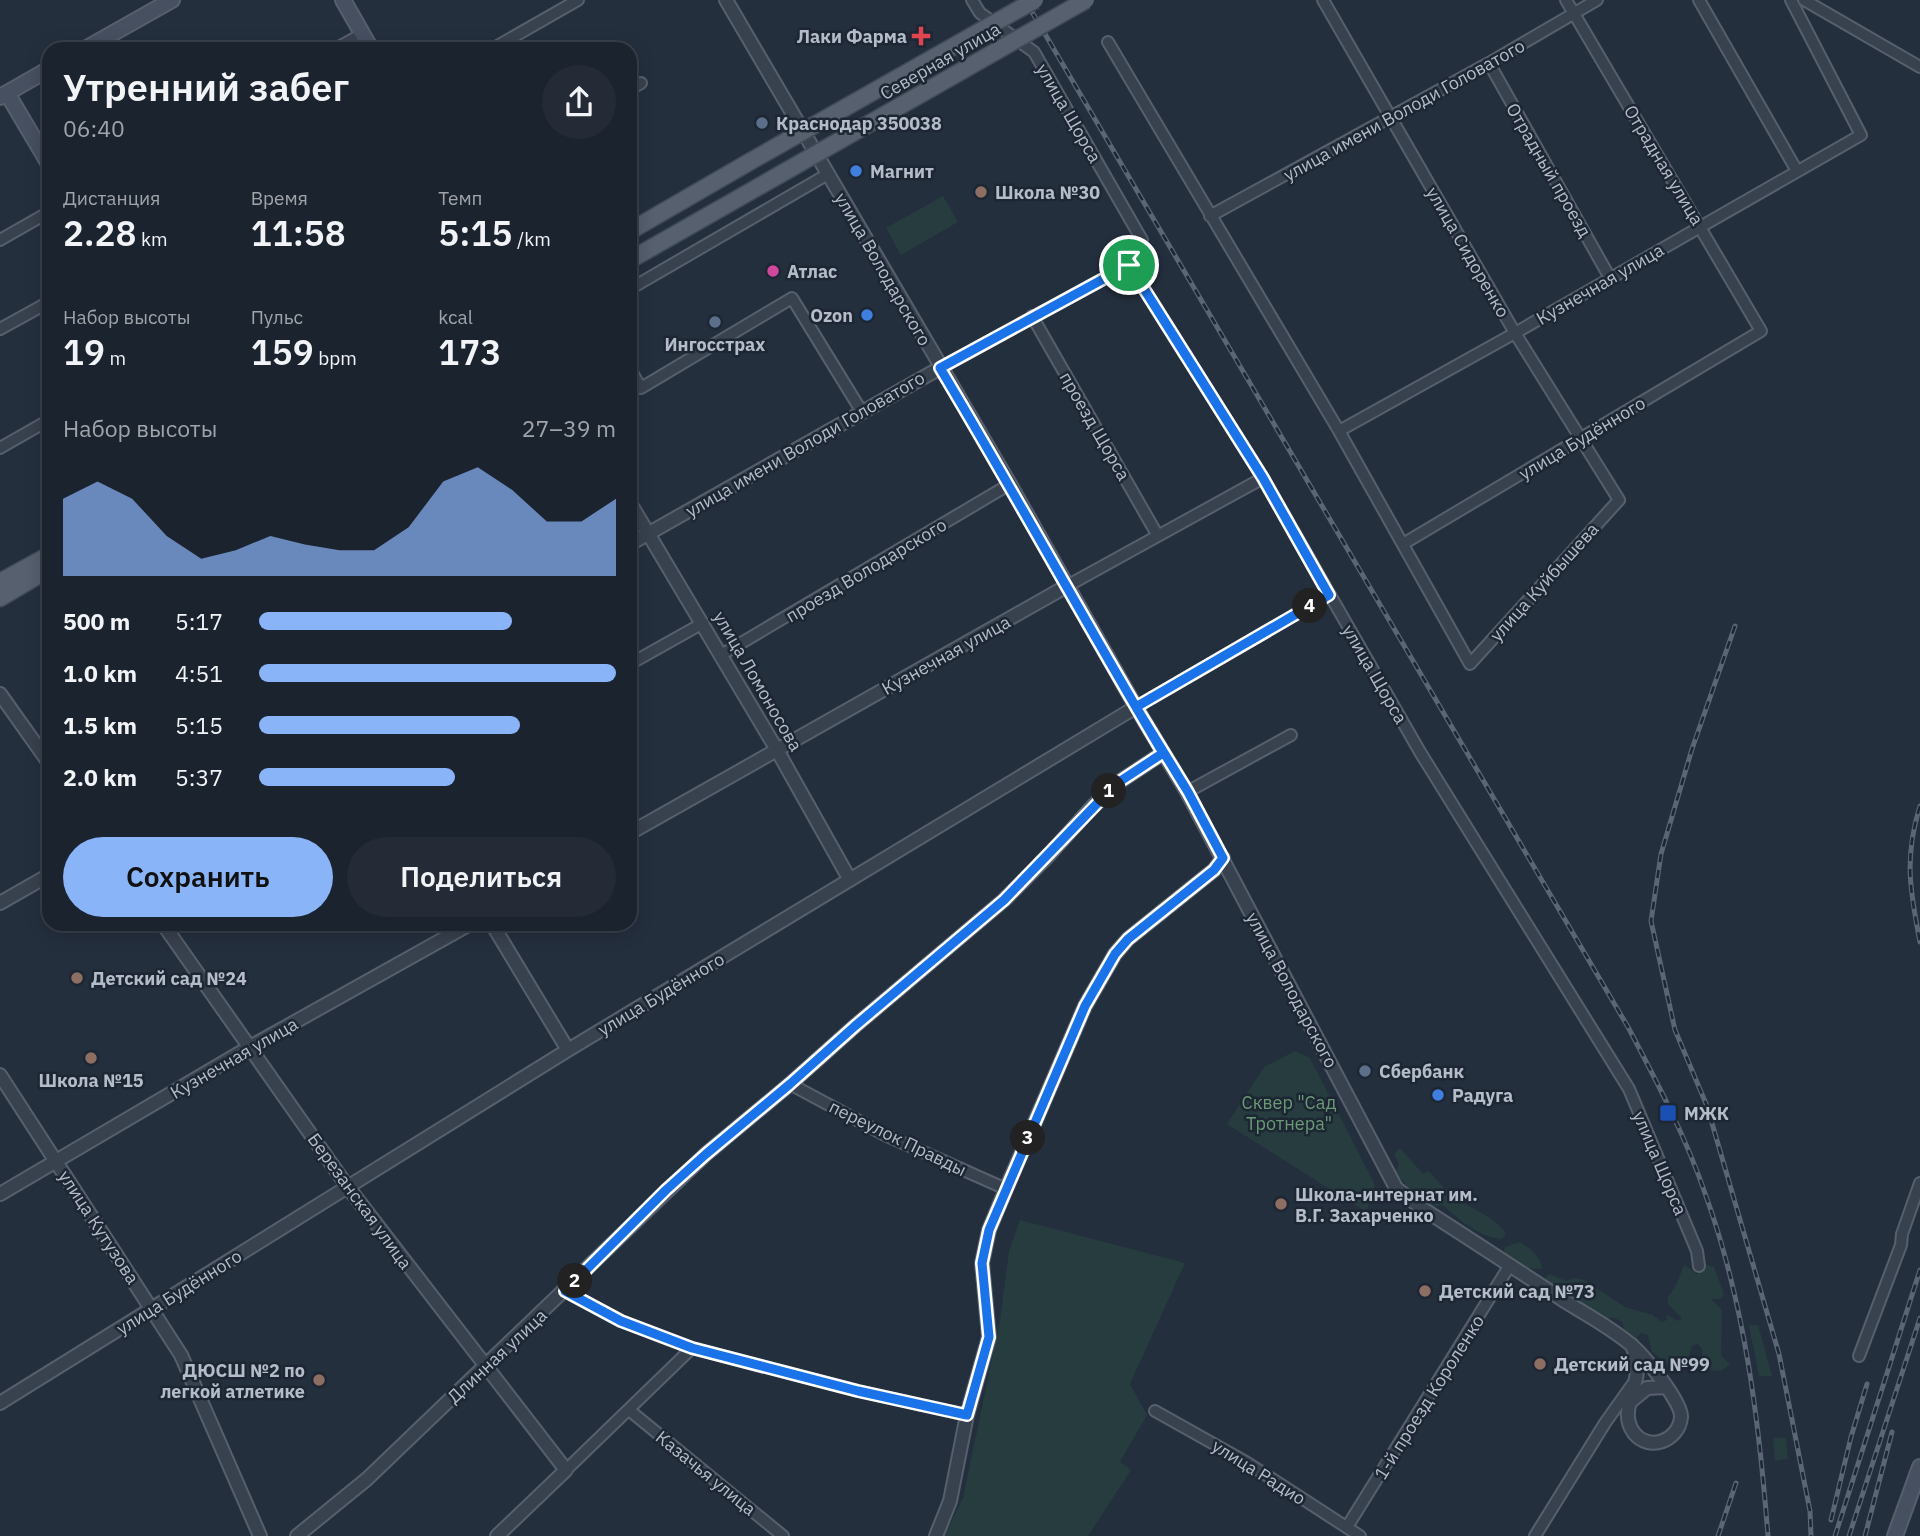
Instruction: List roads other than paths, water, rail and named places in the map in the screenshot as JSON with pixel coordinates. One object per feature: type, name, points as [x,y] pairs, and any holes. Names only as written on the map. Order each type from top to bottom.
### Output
[{"type":"main road","points":[[97,42],[172,0]]},
{"type":"main road","points":[[343,0],[367,42]]},
{"type":"main road","name":"Северная улица","points":[[637,227],[1035,0]]},
{"type":"main road","name":"Северная улица","points":[[637,256],[1086,0]]},
{"type":"main road","points":[[42,73],[3,95],[42,154]]},
{"type":"main road","points":[[0,582],[42,559]]},
{"type":"main road","points":[[0,598],[42,573]]},
{"type":"main road","points":[[1895,1536],[1920,1467]]},
{"type":"street","points":[[504,42],[578,0]]},
{"type":"street","name":"улица Володарского","points":[[726,0],[1188,792],[1396,1188],[1423,1209],[1632,1345],[1673,1395],[1681,1409],[1680,1423],[1668,1439],[1661,1443],[1646,1442],[1631,1428],[1629,1403]]},
{"type":"street","name":"улица Щорса","points":[[972,0],[980,13],[1034,52],[1142,240],[1129,265],[1263,478],[1420,751],[1629,1089],[1697,1251],[1699,1266]]},
{"type":"street","name":"улица Сидоренко","points":[[1323,0],[1515,334],[1619,500]]},
{"type":"street","name":"Отрадная улица","points":[[1566,0],[1761,331]]},
{"type":"street","name":"улица имени Володи Головатого","points":[[1210,216],[1489,63],[1597,0]]},
{"type":"street","points":[[1699,0],[1797,171]]},
{"type":"street","name":"Кузнечная улица","points":[[1339,431],[1515,334],[1861,135],[1791,0]]},
{"type":"street","points":[[1804,0],[1920,67]]},
{"type":"street","points":[[348,42],[362,34]]},
{"type":"street","points":[[1108,42],[1403,544]]},
{"type":"street","name":"Отрадный проезд","points":[[1489,63],[1610,278]]},
{"type":"street","points":[[637,85],[641,83]]},
{"type":"street","points":[[637,285],[828,174]]},
{"type":"street","points":[[0,240],[42,216]]},
{"type":"street","name":"улица имени Володи Головатого","points":[[637,540],[1032,316],[1129,265]]},
{"type":"street","points":[[637,381],[641,388],[792,299],[862,412]]},
{"type":"street","points":[[0,329],[42,306]]},
{"type":"street","name":"проезд Щорса","points":[[1032,316],[1158,536]]},
{"type":"street","name":"улица Будённого","points":[[1403,544],[1761,331]]},
{"type":"street","points":[[0,448],[42,424]]},
{"type":"street","name":"Кузнечная улица","points":[[637,829],[1263,478]]},
{"type":"street","name":"проезд Володарского","points":[[721,655],[1010,484]]},
{"type":"street","name":"улица Куйбышева","points":[[1403,544],[1470,664],[1619,500]]},
{"type":"street","name":"улица Ломоносова","points":[[637,514],[777,750],[850,880]]},
{"type":"street","name":"улица Будённого","points":[[0,1403],[568,1050],[1136,707],[1329,595]]},
{"type":"street","points":[[637,660],[703,623]]},
{"type":"street","points":[[0,694],[42,753]]},
{"type":"street","points":[[1188,792],[1291,735]]},
{"type":"street","name":"Длинная улица","points":[[296,1536],[368,1479],[696,1163],[1004,900],[1116,784],[1163,753]]},
{"type":"street","points":[[936,1536],[950,1501],[967,1415],[989,1337],[982,1263],[989,1230],[1006,1189],[1085,1006],[1115,954],[1128,939],[1214,870],[1223,858]]},
{"type":"street","points":[[0,903],[42,879]]},
{"type":"street","name":"Березанская улица","points":[[168,931],[347,1186],[566,1470]]},
{"type":"street","name":"Кузнечная улица","points":[[0,1195],[250,1047],[457,931]]},
{"type":"street","points":[[496,931],[568,1050]]},
{"type":"street","name":"улица Кутузова","points":[[0,1075],[181,1355],[260,1536]]},
{"type":"street","name":"переулок Правды","points":[[790,1084],[886,1135],[1006,1189]]},
{"type":"street","points":[[1859,1356],[1901,1245],[1902,1234],[1920,1183]]},
{"type":"street","name":"1-й проезд Короленко","points":[[1347,1528],[1510,1265]]},
{"type":"street","points":[[565,1291],[621,1321],[692,1348],[858,1391],[967,1415]]},
{"type":"street","points":[[1629,1403],[1636,1380],[1637,1358],[1632,1345]]},
{"type":"street","points":[[497,1536],[692,1348]]},
{"type":"street","points":[[1535,1536],[1636,1380]]},
{"type":"street","points":[[1614,1411],[1647,1388],[1666,1387]]},
{"type":"street","name":"Казачья улица","points":[[629,1410],[783,1536]]},
{"type":"street","name":"улица Радио","points":[[1155,1411],[1246,1462],[1360,1536]]},
{"type":"street","points":[[1901,1536],[1920,1483]]},
{"type":"railway","points":[[1025,0],[1628,1027],[1670,1110],[1706,1196],[1731,1279],[1755,1407],[1768,1536]]},
{"type":"railway","points":[[1735,626],[1692,749],[1661,854],[1651,921],[1675,1030],[1707,1106],[1779,1354],[1810,1511],[1811,1536]]},
{"type":"railway","points":[[1920,806],[1910,858],[1920,942]]},
{"type":"railway","points":[[1835,1536],[1920,1270]]},
{"type":"railway","points":[[1849,1536],[1920,1318]]},
{"type":"railway","points":[[1831,1520],[1867,1384]]},
{"type":"railway","points":[[1865,1536],[1892,1432]]},
{"type":"railway","points":[[1718,1536],[1736,1483]]},
{"type":"place","name":"Лаки Фарма","points":[[921,36]]},
{"type":"place","name":"Краснодар 350038","points":[[762,123]]},
{"type":"place","name":"Магнит","points":[[856,171]]},
{"type":"place","name":"Школа №30","points":[[981,192]]},
{"type":"place","name":"Атлас","points":[[773,271]]},
{"type":"place","name":"Ozon","points":[[867,315]]},
{"type":"place","name":"Ингосстрах","points":[[715,322]]},
{"type":"place","name":"Детский сад №24","points":[[77,978]]},
{"type":"place","name":"Школа №15","points":[[91,1058]]},
{"type":"place","name":"Сбербанк","points":[[1365,1071]]},
{"type":"place","name":"Радуга","points":[[1438,1095]]},
{"type":"place","name":"МЖК","points":[[1668,1113]]},
{"type":"place","name":"Школа-интернат им. В.Г. Захарченко","points":[[1281,1204]]},
{"type":"place","name":"Детский сад №73","points":[[1425,1291]]},
{"type":"place","name":"Детский сад №99","points":[[1540,1364]]},
{"type":"place","name":"ДЮСШ №2 по легкой атлетике","points":[[319,1380]]},
{"type":"park label","name":"Сквер \"Сад Тротнера\"","points":[[1289,1112]]}]
